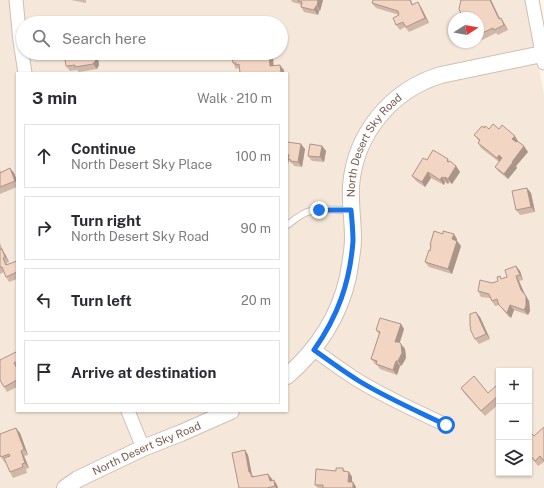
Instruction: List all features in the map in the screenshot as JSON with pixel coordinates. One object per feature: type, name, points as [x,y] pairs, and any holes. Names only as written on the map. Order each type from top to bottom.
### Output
[{"type":"street","points":[[16,0],[18,16]]},
{"type":"street","points":[[532,0],[543,59]]},
{"type":"street","name":"North Desert Sky Road","points":[[288,375],[314,350],[332,320],[344,293],[348,278],[353,239],[351,210],[352,175],[361,145],[370,128],[383,111],[407,90],[430,78],[543,59]]},
{"type":"street","points":[[23,60],[25,72]]},
{"type":"street","points":[[314,350],[358,381],[385,396],[446,425]]},
{"type":"street","points":[[128,412],[143,448]]},
{"type":"street","name":"North Desert Sky Road","points":[[65,488],[78,479],[143,448],[229,412]]},
{"type":"lane","points":[[288,224],[302,214],[310,211],[351,210]]},
{"type":"shaded area","points":[[0,0],[525,0],[544,94],[544,488],[0,488]]},
{"type":"building","points":[[298,0],[318,0],[317,6],[314,10],[301,7],[302,2]]},
{"type":"building","points":[[373,0],[410,0],[412,5],[418,2],[425,18],[406,27],[403,22],[396,25],[393,18],[399,15],[398,11],[372,3]]},
{"type":"building","points":[[461,0],[490,0],[499,19],[501,18],[504,25],[494,30],[493,28],[484,32],[484,12],[460,12],[459,9]]},
{"type":"building","points":[[65,60],[96,60],[93,64],[75,67],[75,65],[66,66]]},
{"type":"building","points":[[233,60],[270,60],[270,66],[280,65],[281,72],[240,72],[239,64],[236,65],[236,63],[233,63]]},
{"type":"building","points":[[493,124],[499,129],[502,125],[515,136],[512,139],[524,146],[504,174],[495,167],[502,158],[499,155],[497,158],[478,143],[480,140],[474,135],[482,126],[489,129]]},
{"type":"building","points":[[288,142],[301,144],[298,162],[290,161],[291,160],[288,159]]},
{"type":"building","points":[[310,144],[322,146],[320,157],[308,156]]},
{"type":"building","points":[[433,150],[448,159],[448,162],[450,161],[456,166],[448,179],[442,177],[440,180],[428,172],[422,182],[412,176],[423,158],[427,160]]},
{"type":"building","points":[[10,168],[15,181],[0,187],[0,173]]},
{"type":"building","points":[[527,188],[531,207],[516,210],[512,191]]},
{"type":"building","points":[[434,231],[443,234],[443,231],[454,234],[452,239],[457,241],[448,269],[425,262],[429,250],[430,251]]},
{"type":"building","points":[[0,249],[2,249],[5,257],[3,258],[6,265],[16,261],[16,272],[6,277],[2,267],[0,267]]},
{"type":"building","points":[[516,266],[520,275],[516,276],[521,290],[526,296],[526,306],[524,310],[510,305],[507,313],[499,305],[497,299],[492,301],[489,294],[478,291],[480,280],[492,283],[498,281],[497,277],[500,276],[501,279],[507,277],[505,270]]},
{"type":"building","points":[[476,312],[486,334],[475,339],[470,329],[470,314]]},
{"type":"building","points":[[380,318],[401,324],[395,342],[399,342],[401,344],[402,353],[398,361],[396,361],[393,370],[376,364],[377,361],[371,359],[380,332],[376,330]]},
{"type":"building","points":[[16,352],[16,362],[14,363],[16,366],[16,381],[4,387],[0,380],[0,360]]},
{"type":"building","points":[[474,376],[488,393],[496,386],[496,398],[481,411],[461,388]]},
{"type":"building","points":[[544,427],[544,461],[540,456],[535,461],[532,458],[532,434],[534,436]]},
{"type":"building","points":[[16,428],[24,449],[21,451],[25,463],[22,464],[23,467],[10,472],[4,458],[10,456],[9,454],[1,457],[0,455],[0,434]]},
{"type":"building","points":[[245,450],[249,472],[252,477],[268,474],[270,481],[274,480],[275,486],[267,488],[239,488],[232,453]]},
{"type":"building","points":[[336,468],[343,468],[343,471],[349,472],[348,482],[353,482],[353,488],[323,488],[323,485],[315,485],[316,469],[336,471]]},
{"type":"route","points":[[319,210],[351,210],[353,239],[348,278],[344,293],[332,320],[314,350],[358,381],[385,396],[446,425]]}]
